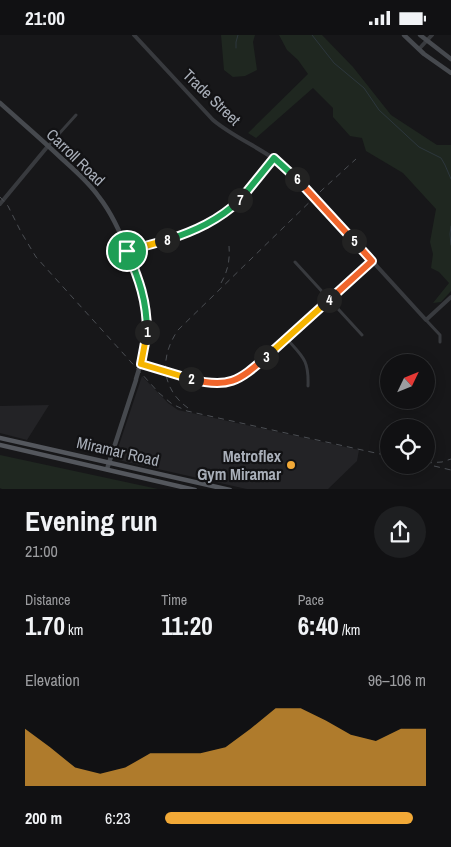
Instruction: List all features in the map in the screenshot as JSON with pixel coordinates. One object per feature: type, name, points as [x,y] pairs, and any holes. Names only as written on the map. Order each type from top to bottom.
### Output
[{"type":"main road","points":[[404,35],[434,62],[451,73]]},
{"type":"main road","points":[[420,35],[451,59]]},
{"type":"main road","name":"Carroll Road","points":[[0,103],[82,177],[99,196],[118,227],[143,290],[146,305],[147,334],[141,364],[108,469]]},
{"type":"main road","name":"Miramar Road","points":[[0,438],[230,489]]},
{"type":"main road","name":"Miramar Road","points":[[0,445],[195,489]]},
{"type":"street","name":"Trade Street","points":[[134,35],[213,120],[225,130],[274,158],[290,171],[440,335],[440,342]]},
{"type":"street","points":[[419,49],[432,35]]},
{"type":"street","points":[[0,204],[76,115]]},
{"type":"street","points":[[127,251],[186,234],[215,220],[235,205],[249,191],[274,158]]},
{"type":"street","points":[[141,364],[214,384],[236,380],[248,373],[372,261]]},
{"type":"street","points":[[295,262],[362,335]]},
{"type":"street","points":[[426,320],[451,297]]},
{"type":"street","points":[[286,339],[304,358],[307,364],[309,372],[308,386]]},
{"type":"shaded area","points":[[221,35],[255,35],[253,42],[257,70],[245,76],[233,77],[224,70]]},
{"type":"shaded area","points":[[279,35],[322,35],[353,67],[391,115],[437,145],[451,145],[451,291],[441,302],[433,303],[449,283],[439,272],[431,268],[433,254],[430,242],[436,209],[403,173],[366,151],[362,138],[350,136],[333,117],[333,108],[313,88],[256,138],[248,133],[308,74],[298,60],[287,50]]},
{"type":"shaded area","points":[[142,376],[168,403],[178,410],[359,450],[357,461],[328,489],[247,489],[118,460],[115,457]]},
{"type":"shaded area","points":[[49,405],[27,440],[0,433],[0,406]]},
{"type":"shaded area","points":[[0,455],[158,489],[2,489],[0,488]]},
{"type":"waterway","points":[[236,48],[238,35]]},
{"type":"waterway","points":[[312,35],[334,63],[364,88],[379,110],[419,147],[441,158],[451,179]]},
{"type":"waterway","points":[[451,226],[451,245]]},
{"type":"railway","points":[[188,408],[172,391],[166,371],[168,350],[178,330],[356,159]]},
{"type":"railway","points":[[0,197],[8,206],[36,257],[159,393],[172,404],[187,411],[380,454]]},
{"type":"railway","points":[[221,283],[228,265],[229,246]]},
{"type":"railway","points":[[435,462],[451,459]]},
{"type":"railway","points":[[435,466],[451,470]]},
{"type":"place","name":"Metroflex Gym Miramar","points":[[291,465]]},
{"type":"route","points":[[274,158],[290,171],[372,261],[248,373],[236,380],[214,384],[141,364],[147,334],[146,305],[143,290],[127,251],[186,234],[215,220],[235,205],[249,191],[274,158]]}]
